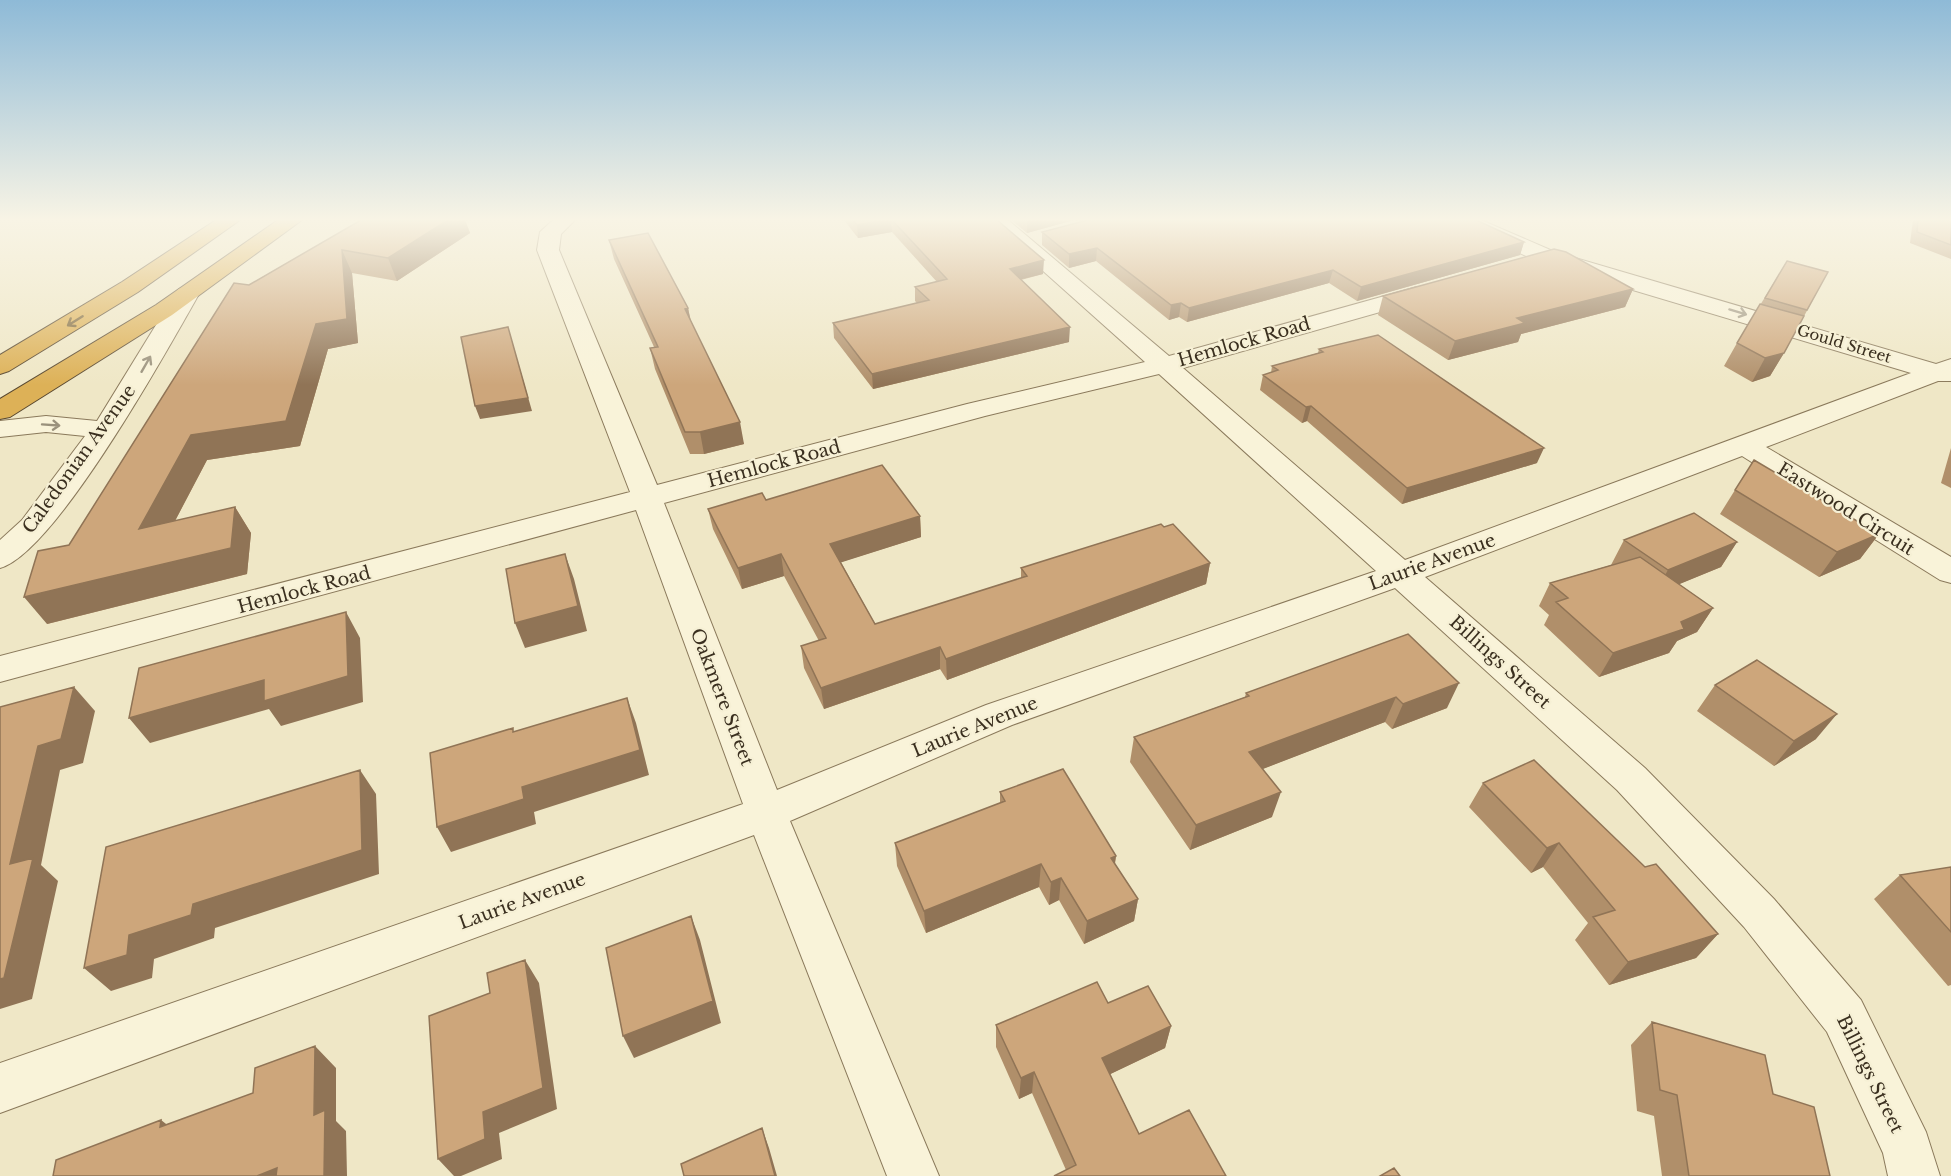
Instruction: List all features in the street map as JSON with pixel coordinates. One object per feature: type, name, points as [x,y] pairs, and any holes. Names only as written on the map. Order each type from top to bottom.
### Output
[{"type":"highway","points":[[0,366],[149,275]]},
{"type":"highway","points":[[187,294],[214,275]]},
{"type":"highway","points":[[0,411],[220,275]]},
{"type":"street","name":"Oakmere Street","points":[[558,275],[647,498],[765,813],[913,1176]]},
{"type":"street","name":"Billings Street","points":[[1066,275],[1631,779],[1759,913],[1844,1016],[1908,1150],[1914,1176]]},
{"type":"street","name":"Gould Street","points":[[1610,275],[1946,372]]},
{"type":"street","name":"Hemlock Road","points":[[0,669],[977,410],[1164,364],[1455,283]]},
{"type":"street","name":"Caledonian Avenue","points":[[0,557],[33,527],[120,409],[187,294]]},
{"type":"street","name":"Laurie Avenue","points":[[0,1088],[765,813],[999,715],[1401,574],[1742,444],[1946,372]]},
{"type":"street","points":[[0,429],[46,424],[103,430]]},
{"type":"street","name":"Eastwood Circuit","points":[[1742,444],[1951,572]]},
{"type":"building","points":[[266,275],[344,275],[347,319],[316,324],[286,421],[191,435],[139,529],[235,507],[231,548],[24,597],[38,551],[69,545],[234,283],[249,285]]},
{"type":"building","points":[[625,275],[670,275],[740,422],[700,432],[685,432],[650,348],[658,347]]},
{"type":"building","points":[[943,275],[1016,275],[1070,327],[872,374],[833,323],[929,300],[915,287],[947,279]]},
{"type":"building","points":[[1132,275],[1315,275],[1189,308],[1181,303],[1171,305]]},
{"type":"building","points":[[1341,275],[1405,275],[1361,287]]},
{"type":"building","points":[[1460,275],[1607,275],[1633,289],[1517,318],[1525,323],[1455,341],[1383,296]]},
{"type":"building","points":[[1779,275],[1826,275],[1807,310],[1765,298]]},
{"type":"building","points":[[1760,304],[1804,316],[1784,353],[1765,358],[1737,343]]},
{"type":"building","points":[[508,327],[528,398],[475,406],[461,337]]},
{"type":"building","points":[[1378,335],[1544,448],[1407,488],[1311,406],[1306,407],[1263,375],[1278,370],[1272,366],[1323,352],[1319,349]]},
{"type":"building","points":[[1754,460],[1879,534],[1837,552],[1735,490]]},
{"type":"building","points":[[882,465],[920,516],[830,544],[875,624],[1027,576],[1021,568],[1161,524],[1164,527],[1173,524],[1210,563],[946,659],[940,647],[821,688],[801,646],[826,638],[781,554],[738,568],[708,509],[762,493],[766,500]]},
{"type":"building","points":[[1694,513],[1737,542],[1668,570],[1624,540]]},
{"type":"building","points":[[565,554],[578,606],[515,623],[506,569]]},
{"type":"building","points":[[1640,557],[1713,608],[1681,622],[1684,629],[1613,653],[1556,602],[1568,598],[1550,583]]},
{"type":"building","points":[[346,612],[348,676],[264,701],[264,680],[129,718],[139,668]]},
{"type":"building","points":[[1408,634],[1459,683],[1403,704],[1396,697],[1249,752],[1281,792],[1196,825],[1134,737],[1249,696],[1246,693]]},
{"type":"building","points":[[1757,660],[1837,714],[1794,741],[1715,685]]},
{"type":"building","points":[[74,687],[61,739],[38,746],[10,864],[33,858],[4,978],[0,979],[0,707]]},
{"type":"building","points":[[627,698],[640,750],[522,787],[524,799],[437,827],[430,753],[513,728],[513,732]]},
{"type":"building","points":[[1534,760],[1645,867],[1656,864],[1718,934],[1628,962],[1593,917],[1615,910],[1559,843],[1547,848],[1483,783]]},
{"type":"building","points":[[1063,769],[1116,856],[1111,858],[1138,899],[1087,921],[1061,878],[1051,882],[1041,864],[924,911],[895,843],[1005,801],[1000,792]]},
{"type":"building","points":[[360,770],[362,850],[193,904],[191,915],[129,935],[127,955],[84,968],[106,847]]},
{"type":"building","points":[[1951,867],[1951,932],[1900,875]]},
{"type":"building","points":[[691,916],[713,1001],[623,1036],[606,948]]},
{"type":"building","points":[[525,960],[543,1088],[483,1112],[485,1139],[438,1159],[429,1016],[490,993],[487,973]]},
{"type":"building","points":[[1097,982],[1108,1003],[1148,986],[1171,1026],[1102,1058],[1139,1134],[1189,1110],[1226,1176],[1054,1176],[1076,1165],[1034,1072],[1021,1078],[996,1025]]},
{"type":"building","points":[[1652,1022],[1765,1055],[1773,1094],[1814,1107],[1830,1176],[1689,1176],[1677,1095],[1660,1090]]},
{"type":"building","points":[[315,1046],[314,1115],[325,1110],[324,1176],[276,1176],[277,1168],[257,1176],[53,1176],[56,1160],[161,1120],[160,1127],[253,1093],[255,1068]]},
{"type":"building","points":[[762,1128],[775,1176],[684,1176],[681,1164]]},
{"type":"building","points":[[1394,1168],[1400,1176],[1380,1176]]}]
